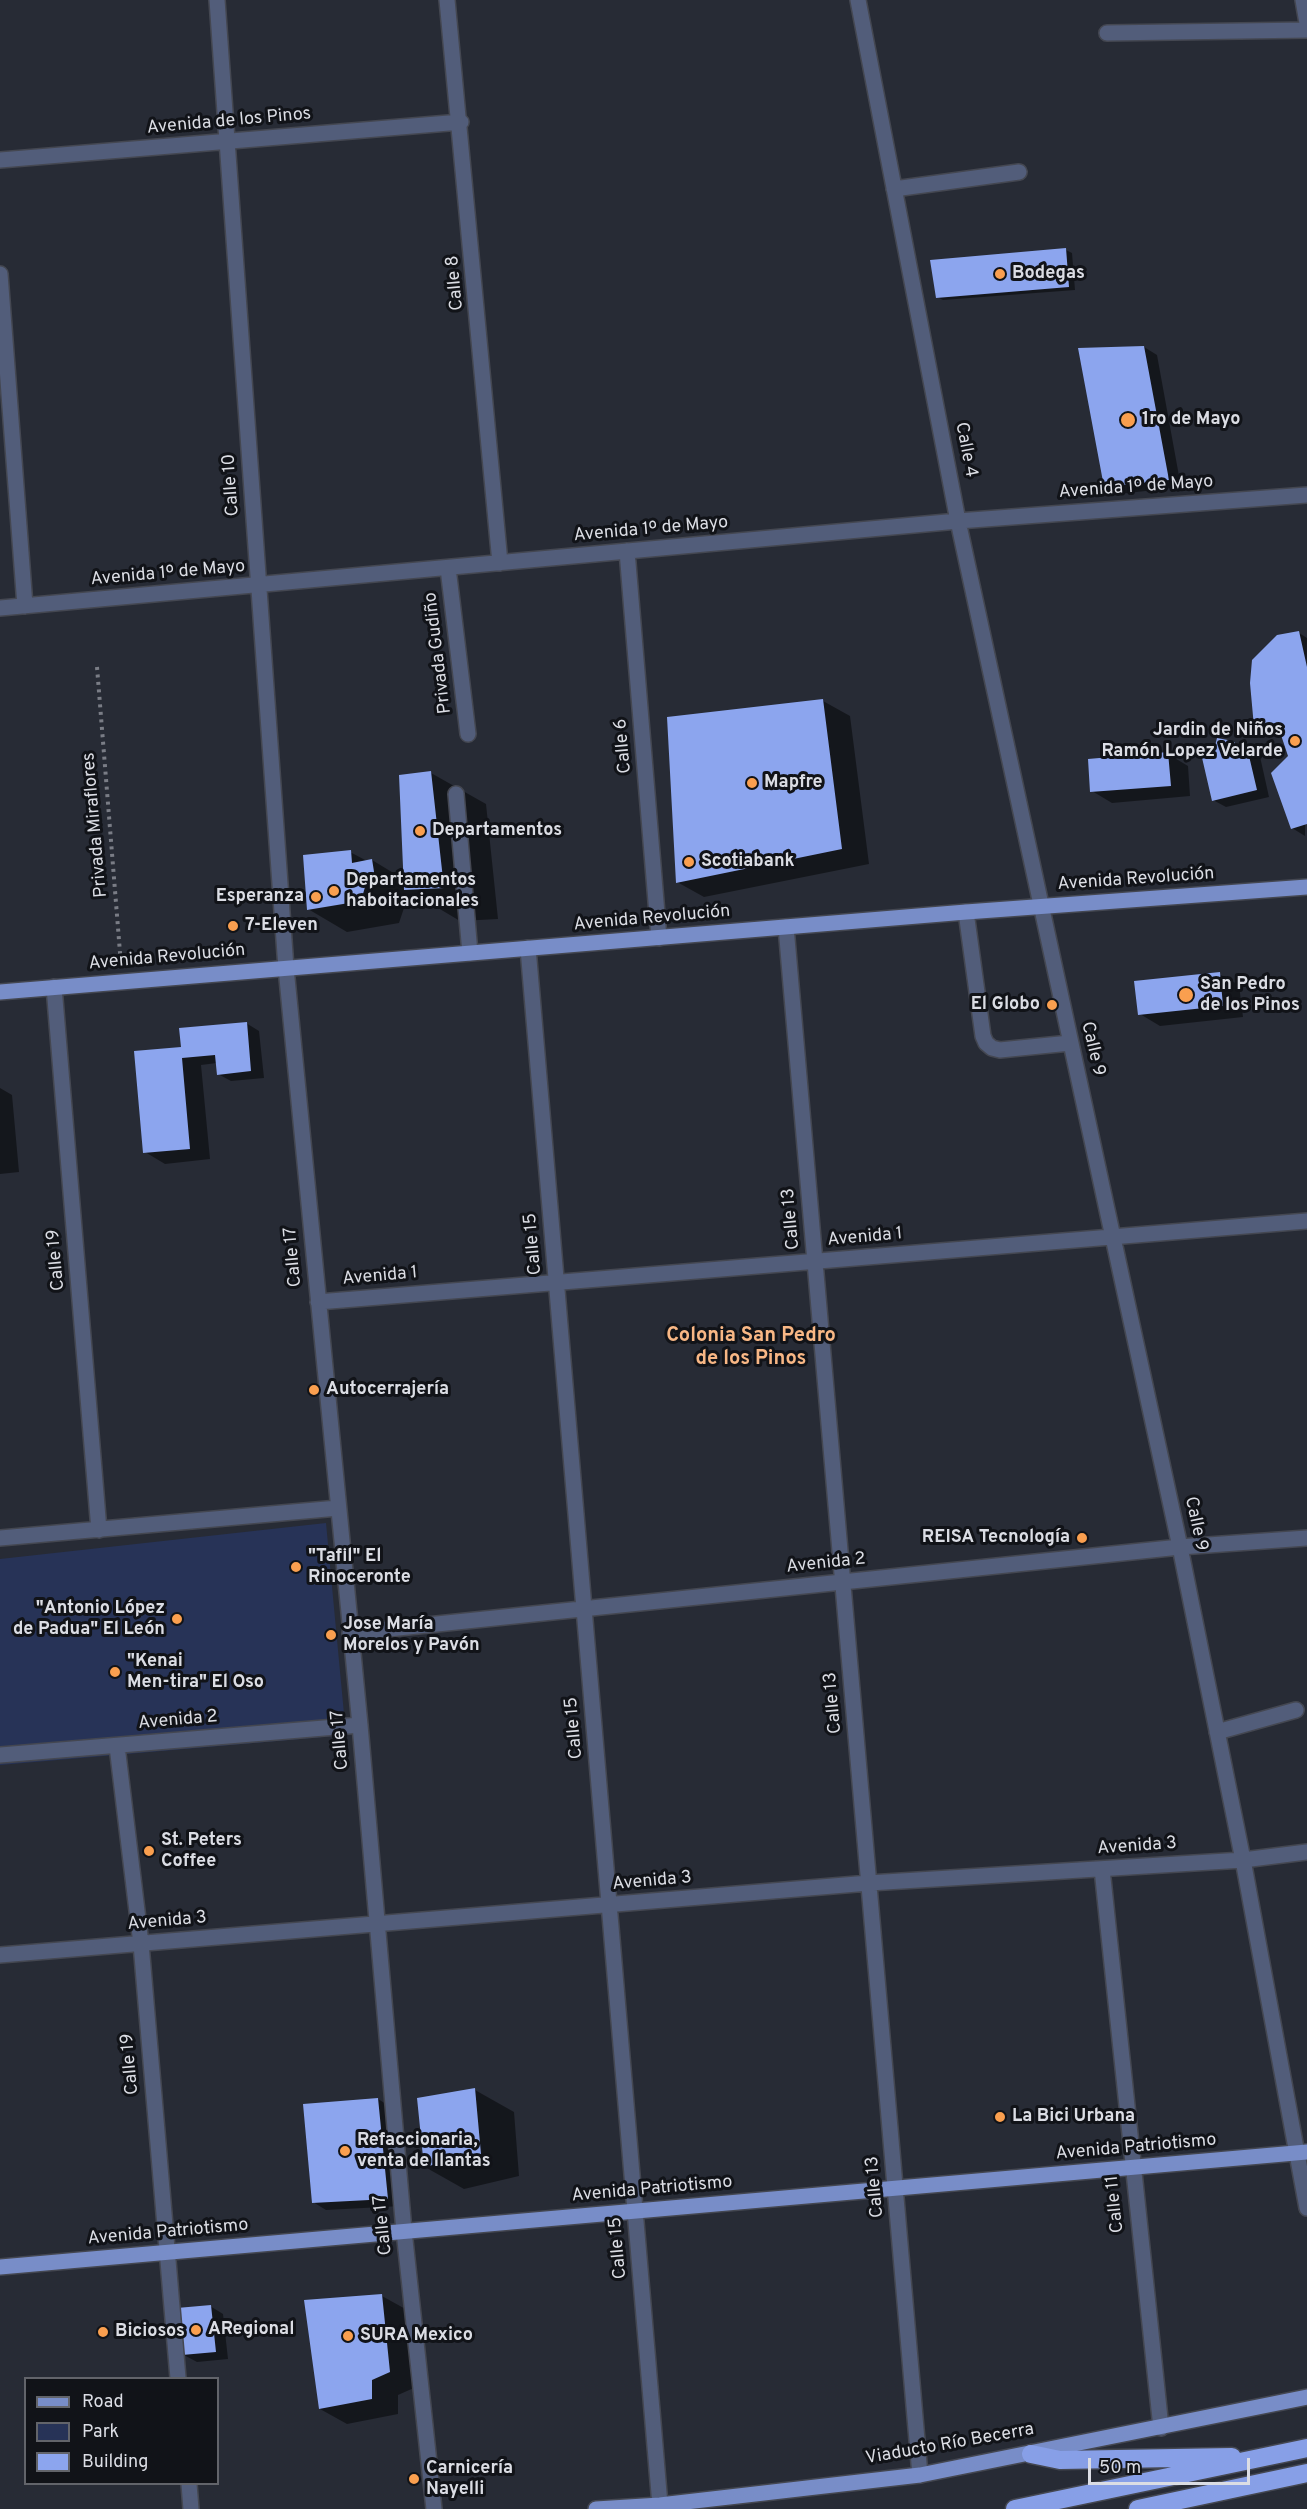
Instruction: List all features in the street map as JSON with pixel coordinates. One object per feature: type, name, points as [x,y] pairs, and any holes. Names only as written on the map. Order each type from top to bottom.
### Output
[{"type":"highway","points":[[1015,2509],[1307,2448]]},
{"type":"highway","points":[[1030,2454],[1060,2460],[1227,2455],[1245,2461]]},
{"type":"highway","points":[[1138,2509],[1307,2473]]},
{"type":"main road","name":"Avenida Revolución","points":[[0,992],[966,912],[1307,887]]},
{"type":"main road","name":"Avenida Patriotismo","points":[[0,2267],[1302,2153]]},
{"type":"main road","name":"Viaducto Río Becerra","points":[[596,2509],[660,2505],[920,2475],[1307,2397]]},
{"type":"street","name":"Calle 10","points":[[217,0],[286,968]]},
{"type":"street","name":"Calle 8","points":[[447,0],[501,563]]},
{"type":"street","name":"Calle 4","points":[[858,0],[958,521],[1041,906]]},
{"type":"street","points":[[1303,0],[1307,23]]},
{"type":"street","points":[[1107,33],[1307,30]]},
{"type":"street","name":"Avenida de los Pinos","points":[[0,160],[460,122]]},
{"type":"street","points":[[894,189],[1019,172]]},
{"type":"street","points":[[0,274],[25,606]]},
{"type":"street","name":"Avenida 1º de Mayo","points":[[0,608],[958,521],[1307,495]]},
{"type":"street","name":"Calle 6","points":[[627,551],[659,938]]},
{"type":"street","name":"Privada Gudiño","points":[[448,568],[468,734]]},
{"type":"street","points":[[456,794],[470,953]]},
{"type":"street","name":"Calle 9","points":[[1041,906],[1180,1547],[1302,2153],[1307,2208]]},
{"type":"street","points":[[966,912],[982,1036],[986,1043],[1000,1050],[1071,1043]]},
{"type":"street","name":"Calle 13","points":[[786,927],[920,2475]]},
{"type":"street","name":"Calle 15","points":[[528,948],[611,1905],[660,2505]]},
{"type":"street","name":"Calle 17","points":[[286,968],[360,1725],[404,2232],[434,2509]]},
{"type":"street","name":"Calle 19","points":[[54,987],[99,1530]]},
{"type":"street","name":"Avenida 1","points":[[318,1302],[1307,1221]]},
{"type":"street","points":[[0,1538],[338,1508]]},
{"type":"street","name":"Avenida 2","points":[[350,1633],[1180,1547],[1307,1538]]},
{"type":"street","points":[[1217,1732],[1296,1710]]},
{"type":"street","name":"Avenida 2","points":[[0,1755],[360,1725]]},
{"type":"street","name":"Calle 19","points":[[117,1746],[141,1944],[178,2377]]},
{"type":"street","name":"Avenida 3","points":[[0,1955],[870,1883],[1243,1860],[1307,1852]]},
{"type":"street","name":"Calle 11","points":[[1102,1869],[1161,2428]]},
{"type":"street","points":[[189,2485],[191,2509]]},
{"type":"path","name":"Privada Miraflores","points":[[97,667],[123,981]]},
{"type":"green space","points":[[326,1523],[346,1735],[0,1765],[0,1559]]},
{"type":"building","name":"Bodegas","points":[[1066,248],[1069,287],[936,298],[930,260]]},
{"type":"building","points":[[1144,346],[1169,480],[1104,487],[1078,348]]},
{"type":"building","name":"Jardin de Niños Ramón Lopez Velarde","points":[[1299,631],[1307,667],[1307,824],[1291,829],[1271,773],[1288,756],[1277,723],[1254,727],[1250,683],[1252,660],[1277,635]]},
{"type":"building","name":"Mapfre","points":[[823,699],[842,849],[676,883],[667,717]]},
{"type":"building","points":[[1217,738],[1233,741],[1237,745],[1246,743],[1257,790],[1212,801],[1200,749],[1215,746]]},
{"type":"building","points":[[1168,752],[1171,786],[1090,792],[1088,759]]},
{"type":"building","name":"Departamentos","points":[[431,771],[444,888],[404,890],[399,775]]},
{"type":"building","name":"Departamentos haboitacionales","points":[[351,850],[352,863],[372,859],[375,878],[367,880],[361,901],[307,910],[303,855]]},
{"type":"building","points":[[1220,972],[1223,1006],[1138,1015],[1134,981]]},
{"type":"building","points":[[247,1022],[251,1071],[217,1075],[215,1055],[182,1058],[190,1149],[143,1153],[134,1051],[181,1047],[179,1028]]},
{"type":"building","points":[[475,2088],[481,2154],[424,2167],[417,2098]]},
{"type":"building","name":"Refaccionaria, venta de llantas","points":[[378,2098],[388,2199],[312,2203],[303,2104]]},
{"type":"building","name":"SURA Mexico","points":[[382,2294],[390,2372],[372,2380],[372,2399],[319,2409],[304,2300]]},
{"type":"building","name":"ARegional","points":[[211,2305],[216,2352],[182,2355],[177,2308]]},
{"type":"place","name":"Bodegas","points":[[1000,274]]},
{"type":"place","name":"1ro de Mayo","points":[[1128,420]]},
{"type":"place","name":"Jardin de Niños Ramón Lopez Velarde","points":[[1295,741]]},
{"type":"place","name":"Mapfre","points":[[752,783]]},
{"type":"place","name":"Departamentos","points":[[420,831]]},
{"type":"place","name":"Scotiabank","points":[[689,862]]},
{"type":"place","name":"Departamentos haboitacionales","points":[[334,891]]},
{"type":"place","name":"Esperanza","points":[[316,897]]},
{"type":"place","name":"7-Eleven","points":[[233,926]]},
{"type":"place","name":"San Pedro de los Pinos","points":[[1186,995]]},
{"type":"place","name":"El Globo","points":[[1052,1005]]},
{"type":"place","name":"Autocerrajería","points":[[314,1390]]},
{"type":"place","name":"REISA Tecnología","points":[[1082,1538]]},
{"type":"place","name":"\"Tafil\" El Rinoceronte","points":[[296,1567]]},
{"type":"place","name":"\"Antonio López de Padua\" El León","points":[[177,1619]]},
{"type":"place","name":"Jose María Morelos y Pavón","points":[[331,1635]]},
{"type":"place","name":"\"Kenai Men-tira\" El Oso","points":[[115,1672]]},
{"type":"place","name":"St. Peters Coffee","points":[[149,1851]]},
{"type":"place","name":"La Bici Urbana","points":[[1000,2117]]},
{"type":"place","name":"Refaccionaria, venta de llantas","points":[[345,2151]]},
{"type":"place","name":"ARegional","points":[[196,2330]]},
{"type":"place","name":"Biciosos","points":[[103,2332]]},
{"type":"place","name":"SURA Mexico","points":[[348,2336]]},
{"type":"place","name":"Carnicería Nayelli","points":[[414,2479]]},
{"type":"district","name":"Colonia San Pedro de los Pinos","points":[[751,1348]]}]
